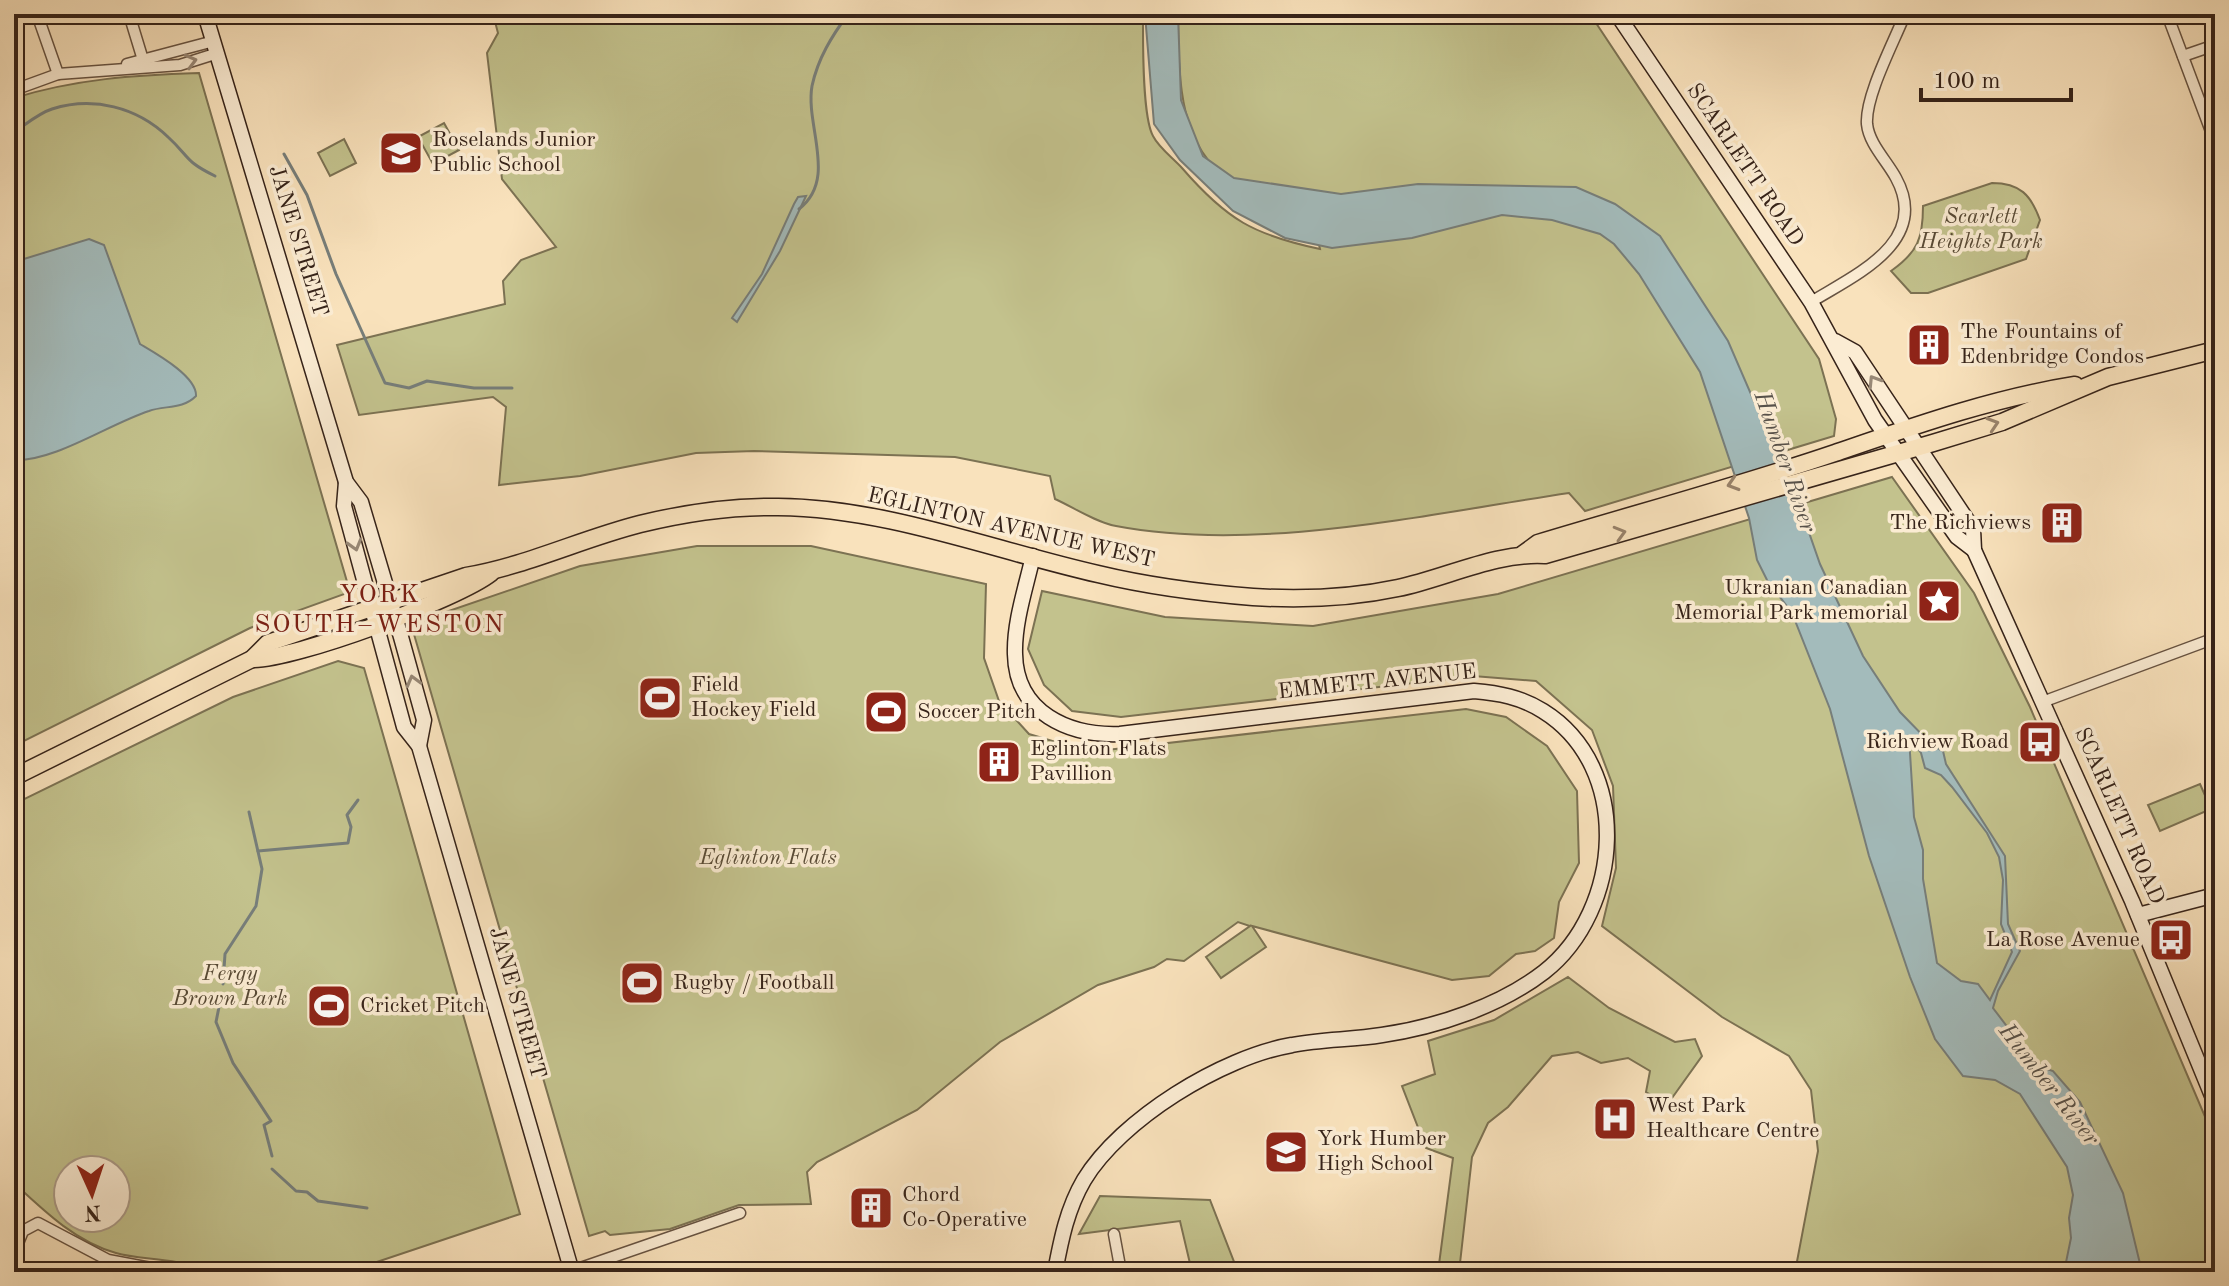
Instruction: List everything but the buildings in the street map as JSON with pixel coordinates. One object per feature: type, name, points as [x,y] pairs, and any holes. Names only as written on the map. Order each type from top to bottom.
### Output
[{"type":"main road","name":"JANE STREET","points":[[205,14],[346,482],[361,502],[424,720],[419,746]]},
{"type":"main road","name":"SCARLETT ROAD","points":[[1617,14],[1811,302],[1835,341],[1840,359],[1887,434],[1957,537],[1974,550]]},
{"type":"main road","name":"SCARLETT ROAD","points":[[1835,341],[1855,352],[1973,529],[1974,550],[2045,701],[2215,1103]]},
{"type":"main road","name":"EGLINTON AVENUE WEST","points":[[1542,549],[1906,428],[2036,391],[2094,382],[2215,350]]},
{"type":"main road","name":"EGLINTON AVENUE WEST","points":[[14,777],[252,659],[268,643],[374,615],[466,576],[492,572],[639,525],[742,508],[780,507],[874,518],[1098,574],[1172,587],[1302,598],[1399,588],[1843,469],[2002,422],[2094,382]]},
{"type":"main road","name":"JANE STREET","points":[[346,482],[344,506],[404,727],[419,746],[572,1272]]},
{"type":"main road","name":"EMMETT AVENUE","points":[[1033,556],[1017,627],[1015,658],[1018,675],[1033,702],[1067,728],[1088,734],[1120,734],[1443,694],[1474,691],[1499,693],[1542,710],[1576,740],[1597,776],[1606,828],[1604,870],[1590,912],[1572,941],[1546,970],[1510,994],[1442,1020],[1383,1035],[1277,1048],[1230,1064],[1189,1086],[1127,1132],[1094,1165],[1067,1218],[1055,1272]]},
{"type":"main road","points":[[2138,915],[2215,895]]},
{"type":"street","points":[[37,14],[58,74]]},
{"type":"street","points":[[129,14],[143,60]]},
{"type":"street","points":[[1811,302],[1880,258],[1893,246],[1903,226],[1904,196],[1871,137],[1867,118],[1905,14]]},
{"type":"street","points":[[2167,14],[2215,142]]},
{"type":"street","points":[[2183,56],[2215,45]]},
{"type":"street","points":[[109,68],[216,47]]},
{"type":"street","points":[[14,90],[58,74],[180,65],[216,47]]},
{"type":"street","points":[[2045,701],[2215,638]]},
{"type":"street","points":[[572,1272],[740,1213]]},
{"type":"street","points":[[14,1253],[23,1231],[38,1223],[108,1260],[172,1272]]},
{"type":"street","points":[[1114,1234],[1121,1272]]},
{"type":"green space","points":[[493,14],[1143,14],[1147,112],[1149,126],[1159,145],[1213,201],[1243,223],[1277,238],[1320,249],[1309,198],[1257,189],[1230,180],[1212,165],[1199,147],[1184,105],[1178,14],[1590,14],[1819,359],[1836,419],[1834,436],[1585,511],[1569,493],[1401,520],[1284,533],[1170,533],[1116,526],[1055,499],[1050,476],[955,457],[754,451],[696,453],[580,476],[499,485],[506,407],[493,397],[359,415],[337,345],[505,304],[503,281],[521,260],[556,247],[502,179],[487,53],[498,33]]},
{"type":"green space","points":[[199,73],[350,592],[250,628],[14,746],[14,98],[105,79]]},
{"type":"green space","points":[[444,123],[459,150],[433,164],[418,137]]},
{"type":"green space","points":[[344,139],[356,163],[330,176],[318,153]]},
{"type":"green space","name":"Scarlett Heights Park","points":[[1992,183],[2017,188],[2037,211],[2040,220],[2026,259],[1928,293],[1911,293],[1891,271],[1913,251],[1917,243],[1923,206]]},
{"type":"green space","points":[[1892,477],[1974,593],[2030,707],[2215,1140],[2215,1272],[1795,1272],[1818,1151],[1811,1090],[1789,1056],[1722,1017],[1602,926],[1616,868],[1613,786],[1592,730],[1536,681],[1473,676],[1121,717],[1072,711],[1044,685],[1028,649],[1042,591],[1165,617],[1313,626],[1498,594]]},
{"type":"green space","name":"Eglinton Flats","points":[[697,546],[811,546],[986,584],[984,658],[999,701],[1029,734],[1089,752],[1466,709],[1506,717],[1547,746],[1577,791],[1579,863],[1559,902],[1554,938],[1535,951],[1516,954],[1489,976],[1452,980],[1252,926],[1266,947],[1221,978],[1206,957],[1250,926],[1238,922],[1184,961],[1167,959],[1154,967],[1098,985],[1000,1042],[917,1110],[817,1162],[807,1172],[811,1204],[739,1205],[670,1229],[610,1235],[605,1231],[589,1236],[411,624],[580,566]]},
{"type":"green space","name":"Fergy Brown Park","points":[[338,661],[364,668],[520,1214],[347,1272],[261,1272],[233,1265],[201,1272],[182,1263],[116,1253],[76,1234],[132,1234],[132,1154],[52,1154],[52,1216],[14,1183],[14,804],[233,697]]},
{"type":"green space","points":[[2200,784],[2211,809],[2160,831],[2148,805]]},
{"type":"green space","points":[[1568,977],[1609,1008],[1675,1042],[1695,1039],[1702,1056],[1667,1105],[1646,1092],[1650,1071],[1628,1058],[1601,1063],[1578,1052],[1552,1056],[1508,1107],[1488,1123],[1472,1157],[1459,1272],[1438,1272],[1453,1158],[1426,1148],[1402,1086],[1435,1074],[1428,1041],[1494,1020]]},
{"type":"green space","points":[[1100,1196],[1210,1200],[1238,1272],[1192,1272],[1180,1221],[1079,1234]]},
{"type":"water","name":"Humber River","points":[[1145,14],[1178,14],[1181,100],[1203,156],[1234,178],[1341,194],[1418,184],[1576,187],[1615,204],[1660,236],[1728,341],[1773,445],[1788,494],[1806,524],[1820,564],[1863,656],[1900,712],[1933,746],[1943,751],[1946,764],[2005,856],[2008,924],[2020,951],[1998,991],[1993,1008],[2037,1066],[2053,1071],[2080,1102],[2123,1193],[2142,1272],[2064,1272],[2071,1238],[2069,1218],[2073,1195],[2067,1167],[2020,1094],[1995,1080],[1963,1076],[1935,1039],[1910,977],[1869,856],[1830,709],[1792,613],[1767,580],[1757,560],[1749,518],[1700,372],[1639,274],[1614,244],[1600,234],[1552,220],[1502,215],[1412,238],[1332,248],[1285,238],[1233,211],[1180,160],[1154,124]],"holes":[[[1909,737],[1921,753],[1925,768],[1941,775],[1952,787],[1987,833],[1999,857],[2003,880],[2001,924],[2012,952],[1990,1000],[1978,984],[1961,981],[1937,963],[1923,879],[1923,850],[1914,817]]]},
{"type":"water","points":[[806,196],[780,251],[737,322],[732,318],[762,274],[794,204],[798,197]]},
{"type":"water","points":[[89,239],[104,245],[140,344],[183,373],[196,396],[185,403],[133,417],[64,449],[30,459],[14,460],[14,262]]},
{"type":"waterway","points":[[799,209],[810,197],[818,167],[812,86],[826,48],[848,14]]},
{"type":"waterway","points":[[14,132],[37,116],[67,105],[114,107],[143,118],[192,162],[215,176]]},
{"type":"waterway","points":[[284,154],[307,195],[336,274],[385,383],[409,388],[427,381],[474,388],[512,388]]},
{"type":"waterway","points":[[258,851],[348,843],[351,827],[347,815],[358,800]]},
{"type":"waterway","points":[[223,984],[225,954],[256,906],[262,869],[249,812]]},
{"type":"waterway","points":[[220,1002],[216,1022],[233,1063],[271,1121],[264,1125],[272,1156]]},
{"type":"waterway","points":[[272,1169],[296,1191],[307,1192],[318,1201],[367,1208]]},
{"type":"place","name":"Roselands Junior Public School","points":[[401,153]]},
{"type":"place","name":"The Fountains of Edenbridge Condos","points":[[1929,345]]},
{"type":"place","name":"The Richviews","points":[[2062,523]]},
{"type":"place","name":"Ukranian Canadian Memorial Park memorial","points":[[1939,601]]},
{"type":"place","name":"Field Hockey Field","points":[[660,698]]},
{"type":"place","name":"Soccer Pitch","points":[[886,712]]},
{"type":"place","name":"Richview Road","points":[[2040,742]]},
{"type":"place","name":"Eglinton Flats Pavillion","points":[[999,762]]},
{"type":"place","name":"La Rose Avenue","points":[[2171,940]]},
{"type":"place","name":"Rugby / Football","points":[[642,983]]},
{"type":"place","name":"Cricket Pitch","points":[[329,1006]]},
{"type":"place","name":"West Park Healthcare Centre","points":[[1615,1119]]},
{"type":"place","name":"York Humber High School","points":[[1286,1152]]},
{"type":"place","name":"Chord Co-Operative","points":[[871,1208]]},
{"type":"district","name":"YORK SOUTH–WESTON","points":[[380,610]]}]
